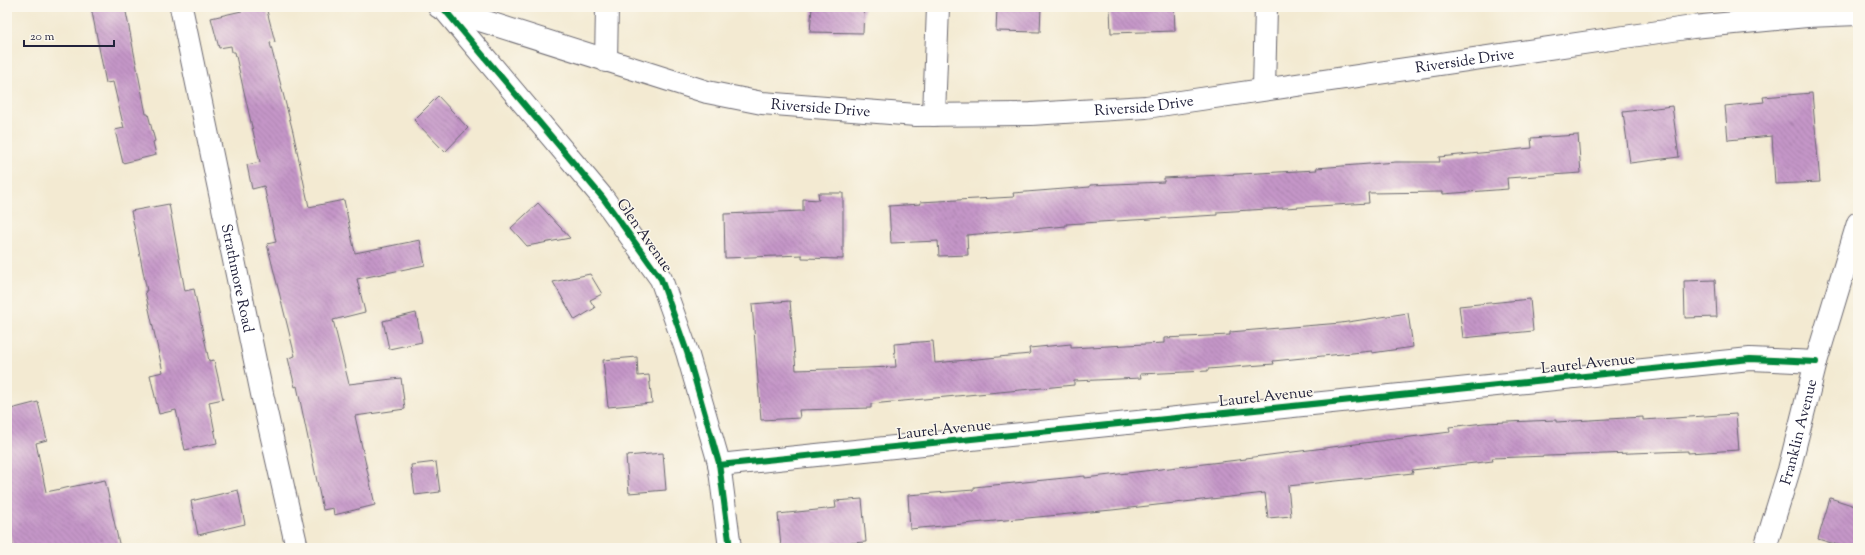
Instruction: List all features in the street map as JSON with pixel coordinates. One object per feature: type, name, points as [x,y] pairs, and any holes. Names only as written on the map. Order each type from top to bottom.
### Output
[{"type":"street","name":"Strathmore Road","points":[[181,7],[262,394],[298,548]]},
{"type":"street","points":[[606,61],[607,7]]},
{"type":"street","points":[[934,115],[938,7]]},
{"type":"street","points":[[1264,88],[1266,7]]},
{"type":"street","name":"Riverside Drive","points":[[442,8],[707,92],[762,103],[817,109],[934,115],[1031,114],[1146,106],[1693,27],[1807,16],[1858,14]]},
{"type":"street","name":"Glen Avenue","points":[[442,8],[603,198],[661,278],[687,352],[719,466],[730,548]]},
{"type":"street","name":"Franklin Avenue","points":[[1765,548],[1789,470],[1816,362],[1858,223]]},
{"type":"street","name":"Laurel Avenue","points":[[719,466],[1750,359],[1816,362]]},
{"type":"building","points":[[91,7],[125,7],[146,114],[148,114],[155,141],[153,142],[156,155],[123,163],[115,130],[124,128],[113,82],[106,83]]},
{"type":"building","points":[[259,7],[266,7],[275,42],[270,43],[293,132],[309,207],[344,200],[355,253],[420,240],[425,265],[357,279],[365,312],[333,320],[349,384],[401,378],[405,409],[355,416],[375,505],[334,515],[333,508],[323,510],[297,386],[295,387],[288,358],[295,356],[267,244],[276,242],[264,186],[252,189],[247,165],[260,162],[235,52],[232,52],[231,46],[219,48],[211,18]]},
{"type":"building","points":[[812,7],[864,7],[863,33],[810,32]]},
{"type":"building","points":[[997,7],[1041,7],[1040,32],[996,31]]},
{"type":"building","points":[[1110,7],[1174,7],[1175,31],[1111,33]]},
{"type":"building","points":[[1812,93],[1820,182],[1775,184],[1772,136],[1728,140],[1725,106],[1764,102],[1763,97]]},
{"type":"building","points":[[438,96],[468,128],[445,152],[414,120]]},
{"type":"building","points":[[1672,106],[1679,157],[1630,163],[1623,112]]},
{"type":"building","points":[[1578,135],[1581,173],[1507,178],[1508,189],[1443,194],[1443,192],[1368,193],[1369,203],[1217,212],[1217,215],[1066,224],[1066,226],[967,235],[968,255],[939,256],[938,241],[891,243],[889,206],[921,204],[920,202],[1014,197],[1013,193],[1090,187],[1090,185],[1164,182],[1164,178],[1317,170],[1316,168],[1396,162],[1440,162],[1439,157],[1532,148],[1531,138]]},
{"type":"building","points":[[818,193],[843,193],[843,259],[802,258],[802,255],[725,258],[724,214],[803,211],[803,199],[819,200]]},
{"type":"building","points":[[538,203],[570,238],[527,246],[511,228]]},
{"type":"building","points":[[169,204],[185,291],[194,289],[209,361],[214,360],[223,399],[209,402],[217,443],[185,450],[176,410],[159,414],[150,375],[163,372],[145,291],[147,291],[131,211]]},
{"type":"building","points":[[590,274],[602,294],[590,300],[595,308],[575,320],[553,282]]},
{"type":"building","points":[[1715,280],[1717,317],[1685,318],[1684,281]]},
{"type":"building","points":[[1530,299],[1533,331],[1463,338],[1459,306]]},
{"type":"building","points":[[790,301],[796,370],[896,367],[894,344],[933,341],[935,363],[1030,354],[1029,348],[1071,344],[1071,348],[1164,343],[1164,338],[1230,335],[1230,332],[1341,323],[1408,313],[1413,347],[1372,353],[1372,351],[1273,361],[1274,364],[1208,369],[1208,371],[1140,374],[1141,378],[1074,381],[1074,385],[871,404],[871,408],[799,410],[800,418],[761,420],[752,304]]},
{"type":"building","points":[[416,313],[422,342],[389,349],[383,321]]},
{"type":"building","points":[[637,357],[638,376],[649,375],[652,403],[608,407],[603,360]]},
{"type":"building","points":[[38,402],[47,440],[36,443],[46,492],[105,480],[120,548],[13,548],[7,523],[7,410]]},
{"type":"building","points":[[1736,414],[1739,450],[1688,453],[1688,451],[1492,458],[1493,461],[1412,470],[1413,473],[1288,486],[1291,516],[1268,518],[1265,493],[1112,510],[910,529],[908,495],[974,490],[974,487],[1085,476],[1085,478],[1246,459],[1450,432],[1449,427],[1484,423],[1556,420],[1556,422],[1643,417],[1643,420]]},
{"type":"building","points":[[663,453],[666,490],[629,493],[626,456]]},
{"type":"building","points":[[436,462],[440,492],[415,495],[411,465]]},
{"type":"building","points":[[238,490],[245,524],[198,535],[191,501]]},
{"type":"building","points":[[1830,498],[1858,507],[1858,548],[1848,548],[1818,539]]},
{"type":"building","points":[[862,499],[866,542],[781,548],[778,514],[836,508],[835,501]]},
{"type":"cycle path","points":[[444,9],[603,198],[661,279],[687,352],[719,463],[730,548]]},
{"type":"cycle path","points":[[719,465],[1750,359],[1816,362]]}]
